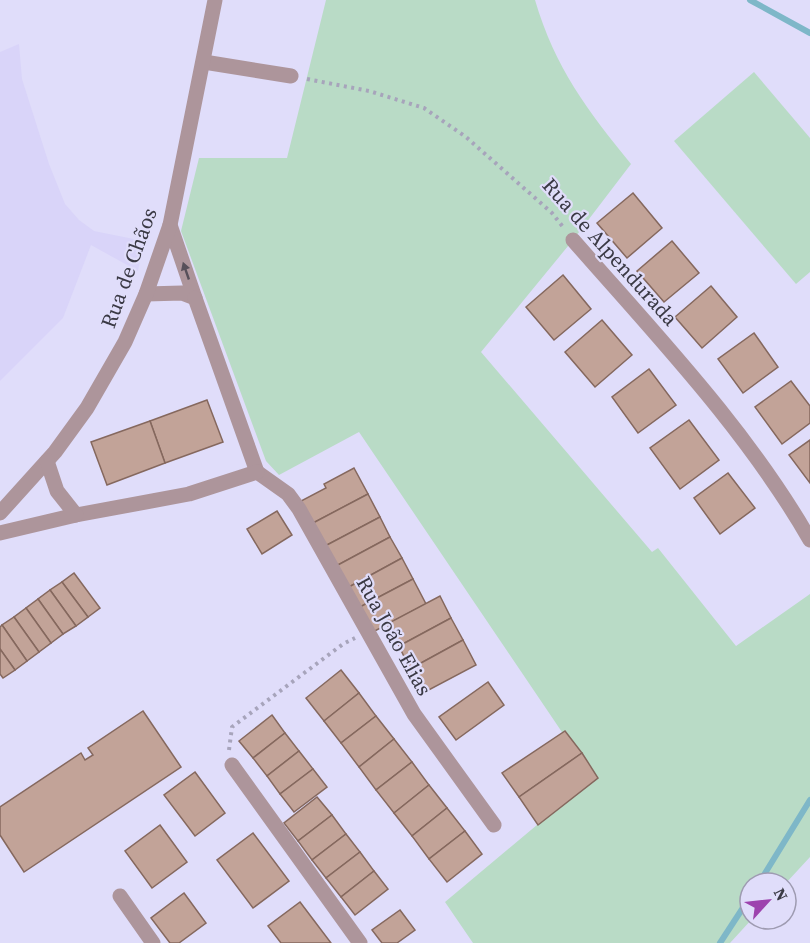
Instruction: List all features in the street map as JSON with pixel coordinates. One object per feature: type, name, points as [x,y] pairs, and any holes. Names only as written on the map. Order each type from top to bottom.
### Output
[{"type":"street","name":"Rua de Chãos","points":[[0,513],[47,461],[87,408],[125,342],[146,294],[170,225],[215,0]]},
{"type":"street","points":[[204,62],[291,76]]},
{"type":"street","points":[[0,533],[76,514],[189,494],[257,472],[170,225]]},
{"type":"street","name":"Rua de Alpendurada","points":[[573,240],[699,384],[742,438],[808,532]]},
{"type":"street","points":[[146,294],[182,293],[195,298]]},
{"type":"street","points":[[47,461],[57,491],[76,514]]},
{"type":"street","name":"Rua João Elias","points":[[257,472],[288,494],[299,509],[414,714],[494,825]]},
{"type":"street","points":[[232,765],[360,943]]},
{"type":"street","points":[[120,896],[153,943]]},
{"type":"path","name":"Rua de Alpendurada","points":[[291,76],[369,91],[424,108],[466,137],[552,213],[573,240]]},
{"type":"path","points":[[232,765],[228,746],[232,727],[343,644],[366,632]]},
{"type":"shaded area","points":[[19,44],[22,79],[49,164],[65,204],[79,220],[94,231],[144,241],[138,271],[91,245],[63,318],[0,381],[0,52]]},
{"type":"green space","points":[[326,0],[535,0],[552,47],[574,87],[631,164],[573,240],[481,352],[652,552],[658,548],[736,646],[810,594],[810,857],[797,871],[738,871],[738,931],[741,931],[730,943],[473,943],[445,902],[593,778],[359,432],[279,475],[266,461],[181,231],[199,158],[287,158]]},
{"type":"green space","points":[[754,72],[810,138],[810,272],[796,284],[674,141]]},
{"type":"building","points":[[633,193],[662,228],[627,258],[597,223]]},
{"type":"building","points":[[672,241],[699,273],[664,302],[637,271]]},
{"type":"building","points":[[563,275],[591,309],[554,340],[526,307]]},
{"type":"building","points":[[711,286],[737,317],[702,348],[675,317]]},
{"type":"building","points":[[602,320],[632,355],[595,387],[565,352]]},
{"type":"building","points":[[754,333],[778,367],[743,393],[718,359]]},
{"type":"building","points":[[649,369],[676,405],[638,433],[612,397]]},
{"type":"building","points":[[791,381],[810,406],[810,423],[782,444],[755,407]]},
{"type":"building","points":[[207,400],[223,442],[165,463],[150,421]]},
{"type":"building","points":[[689,420],[719,460],[680,489],[650,448]]},
{"type":"building","points":[[150,421],[165,463],[107,485],[91,442]]},
{"type":"building","points":[[810,440],[810,483],[789,455]]},
{"type":"building","points":[[354,468],[368,494],[313,523],[301,501],[326,488],[324,484]]},
{"type":"building","points":[[728,473],[755,508],[720,534],[694,498]]},
{"type":"building","points":[[368,494],[380,517],[325,546],[313,523]]},
{"type":"building","points":[[277,511],[292,535],[262,554],[247,529]]},
{"type":"building","points":[[380,517],[390,537],[336,566],[325,546]]},
{"type":"building","points":[[390,537],[402,558],[347,588],[336,566]]},
{"type":"building","points":[[402,558],[413,579],[358,608],[347,588]]},
{"type":"building","points":[[74,573],[100,608],[88,617],[62,582]]},
{"type":"building","points":[[413,579],[426,604],[371,633],[358,608]]},
{"type":"building","points":[[62,582],[88,617],[76,626],[50,590]]},
{"type":"building","points":[[50,590],[76,626],[63,634],[38,599]]},
{"type":"building","points":[[440,596],[451,618],[399,646],[387,624]]},
{"type":"building","points":[[38,599],[63,634],[51,643],[26,608]]},
{"type":"building","points":[[26,608],[51,643],[39,652],[14,617]]},
{"type":"building","points":[[14,617],[39,652],[27,661],[2,625]]},
{"type":"building","points":[[451,618],[463,640],[410,669],[399,646]]},
{"type":"building","points":[[2,625],[27,661],[15,670],[0,649],[0,627]]},
{"type":"building","points":[[463,640],[476,665],[423,693],[410,669]]},
{"type":"building","points":[[0,649],[15,670],[3,678],[0,674]]},
{"type":"building","points":[[341,670],[359,693],[324,721],[306,698]]},
{"type":"building","points":[[488,682],[504,705],[456,740],[439,717]]},
{"type":"building","points":[[359,693],[376,716],[341,743],[324,721]]},
{"type":"building","points":[[143,711],[181,767],[24,872],[0,835],[0,807],[81,753],[85,760],[93,755],[88,748]]},
{"type":"building","points":[[272,715],[285,733],[253,758],[239,741]]},
{"type":"building","points":[[376,716],[394,739],[359,767],[341,743]]},
{"type":"building","points":[[565,731],[582,753],[519,797],[502,773]]},
{"type":"building","points":[[285,733],[299,751],[267,776],[253,758]]},
{"type":"building","points":[[394,739],[412,762],[376,790],[359,767]]},
{"type":"building","points":[[299,751],[313,769],[280,794],[267,776]]},
{"type":"building","points":[[582,753],[598,778],[538,825],[519,797]]},
{"type":"building","points":[[412,762],[429,785],[394,813],[376,790]]},
{"type":"building","points":[[313,769],[327,787],[294,812],[280,794]]},
{"type":"building","points":[[195,772],[225,813],[195,836],[164,795]]},
{"type":"building","points":[[429,785],[447,808],[412,836],[394,813]]},
{"type":"building","points":[[317,797],[332,815],[298,841],[284,823]]},
{"type":"building","points":[[447,808],[465,831],[429,859],[412,836]]},
{"type":"building","points":[[332,815],[346,834],[312,860],[298,841]]},
{"type":"building","points":[[160,825],[187,862],[152,888],[125,851]]},
{"type":"building","points":[[465,831],[482,854],[447,882],[429,859]]},
{"type":"building","points":[[253,833],[289,881],[253,908],[217,860]]},
{"type":"building","points":[[346,834],[360,852],[326,878],[312,860]]},
{"type":"building","points":[[360,852],[374,871],[341,897],[326,878]]},
{"type":"building","points":[[374,871],[388,889],[355,915],[341,897]]},
{"type":"building","points":[[184,893],[206,923],[179,943],[170,943],[151,918]]},
{"type":"building","points":[[300,902],[331,943],[281,943],[268,926]]},
{"type":"building","points":[[400,910],[415,930],[397,943],[382,943],[372,930]]},
{"type":"waterway","points":[[750,0],[810,33]]},
{"type":"waterway","points":[[766,871],[810,800]]},
{"type":"waterway","points":[[720,943],[738,915]]}]
